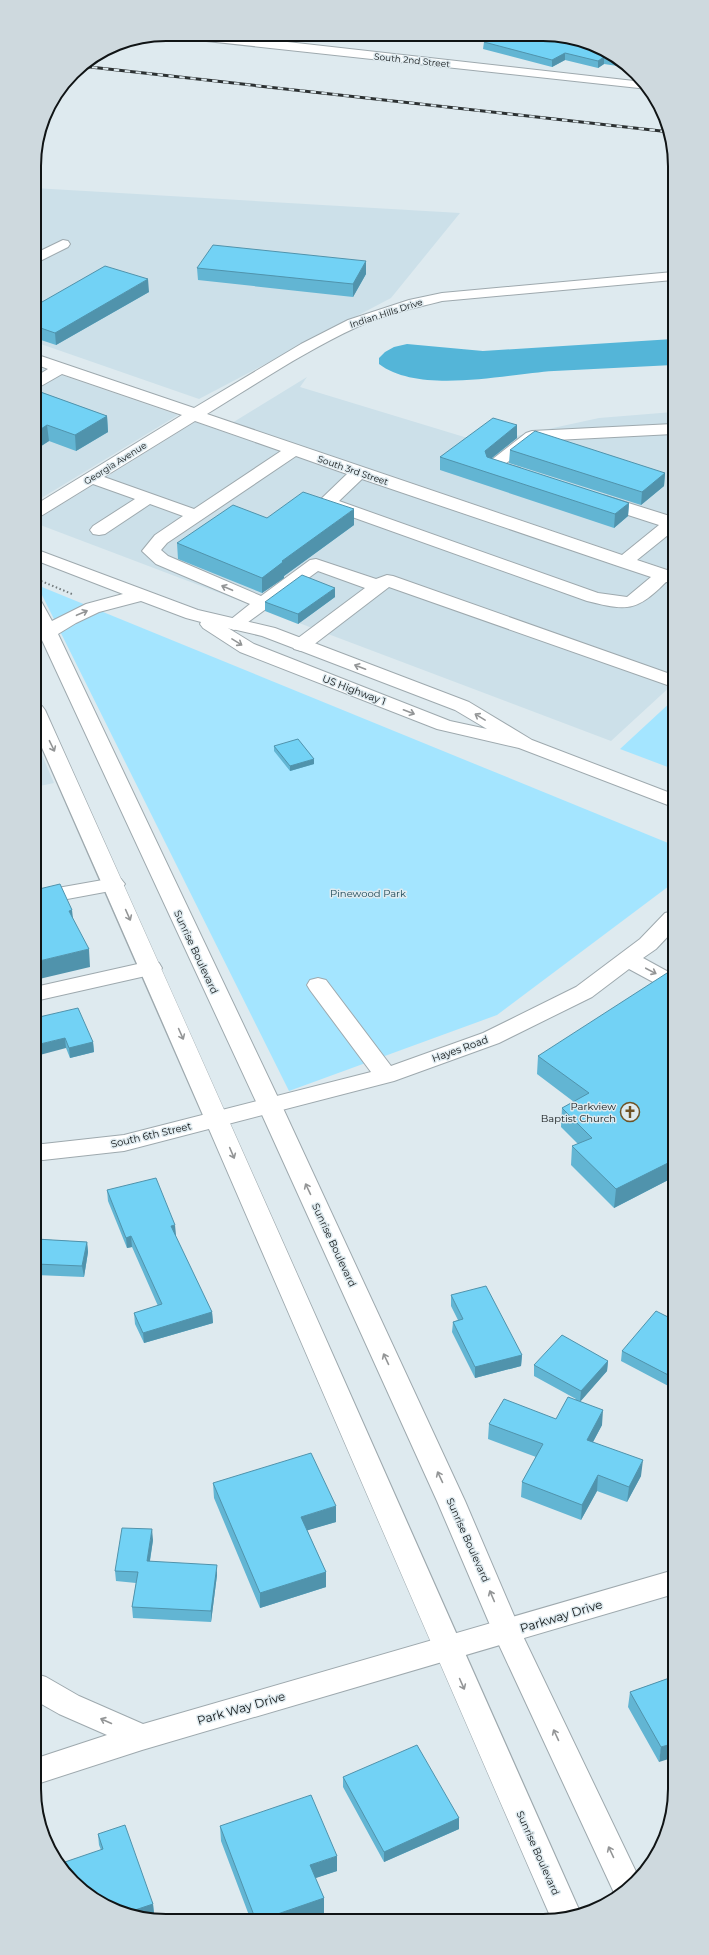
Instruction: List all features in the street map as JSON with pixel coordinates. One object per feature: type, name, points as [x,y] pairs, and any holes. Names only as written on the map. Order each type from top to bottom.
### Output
[{"type":"main road","name":"South 2nd Street","points":[[245,41],[638,85]]},
{"type":"main road","points":[[292,46],[302,41]]},
{"type":"main road","points":[[41,256],[63,244]]},
{"type":"main road","name":"Indian Hills Drive","points":[[194,414],[306,347],[353,323],[414,303],[442,297],[668,276]]},
{"type":"main road","name":"South 3rd Street","points":[[41,362],[194,414],[205,420],[668,577]]},
{"type":"main road","points":[[41,379],[60,368]]},
{"type":"main road","name":"Georgia Avenue","points":[[41,508],[194,414]]},
{"type":"main road","points":[[530,477],[493,465],[532,436],[668,429]]},
{"type":"main road","points":[[263,603],[162,560],[151,551],[161,539],[294,450]]},
{"type":"main road","points":[[359,472],[330,499],[333,504],[593,597],[623,604],[637,600],[668,577]]},
{"type":"main road","points":[[91,478],[196,515]]},
{"type":"main road","points":[[582,494],[668,521]]},
{"type":"main road","points":[[99,530],[148,498]]},
{"type":"main road","points":[[624,562],[668,525]]},
{"type":"main road","name":"US Highway 1","points":[[41,556],[192,614],[268,632],[462,706],[525,744]]},
{"type":"main road","points":[[234,624],[316,564],[378,586]]},
{"type":"main road","points":[[301,645],[387,580],[668,679]]},
{"type":"main road","points":[[48,633],[62,623],[96,607],[142,595]]},
{"type":"main road","name":"US Highway 1","points":[[192,614],[246,648],[444,725],[525,744],[668,799]]},
{"type":"main road","name":"Sunrise Boulevard","points":[[41,618],[270,1106],[451,1501],[508,1632],[625,1882]]},
{"type":"main road","name":"Sunrise Boulevard","points":[[41,723],[218,1119],[447,1648],[564,1912]]},
{"type":"main road","points":[[41,898],[114,884]]},
{"type":"main road","name":"Hayes Road","points":[[218,1119],[386,1076],[491,1038],[584,992],[668,929]]},
{"type":"main road","points":[[628,959],[668,981]]},
{"type":"main road","points":[[41,993],[151,968]]},
{"type":"main road","points":[[318,985],[386,1076]]},
{"type":"main road","name":"South 6th Street","points":[[41,1152],[124,1143],[218,1119]]},
{"type":"main road","name":"Parkway Drive","points":[[447,1648],[508,1632],[668,1584]]},
{"type":"main road","name":"Park Way Drive","points":[[41,1769],[142,1737],[447,1648]]},
{"type":"main road","points":[[41,1689],[69,1705],[142,1737]]},
{"type":"path","points":[[41,581],[73,594]]},
{"type":"shaded area","points":[[41,188],[460,213],[391,298],[199,399],[41,344]]},
{"type":"shaded area","points":[[668,339],[668,365],[554,371],[488,378],[440,381],[417,379],[396,373],[379,364],[379,358],[385,352],[394,347],[407,344],[483,351]]},
{"type":"shaded area","points":[[41,368],[178,415],[41,498]]},
{"type":"shaded area","points":[[307,377],[300,387],[484,443],[599,418],[668,412],[668,569],[232,423]]},
{"type":"shaded area","points":[[195,422],[668,583],[668,689],[611,741],[41,525],[41,517]]},
{"type":"shaded area","points":[[41,753],[54,783],[41,786]]},
{"type":"green space","name":"Pinewood Park","points":[[41,587],[668,843],[668,887],[497,1015],[289,1091],[41,593]]},
{"type":"green space","points":[[668,705],[668,767],[620,749]]},
{"type":"building","points":[[551,41],[567,43],[604,57],[598,61],[565,53],[552,60],[484,42]]},
{"type":"building","points":[[213,245],[366,261],[353,284],[197,268]]},
{"type":"building","points":[[105,266],[148,279],[55,333],[41,328],[41,303]]},
{"type":"building","points":[[41,392],[107,416],[75,435],[47,425],[41,429]]},
{"type":"building","points":[[493,418],[517,425],[485,451],[487,457],[629,503],[615,514],[440,457]]},
{"type":"building","points":[[535,431],[665,473],[642,492],[510,450]]},
{"type":"building","points":[[303,492],[354,509],[282,561],[283,562],[262,578],[177,543],[233,505],[267,518]]},
{"type":"building","points":[[302,575],[335,588],[298,614],[265,602]]},
{"type":"building","points":[[298,739],[314,759],[290,766],[274,746]]},
{"type":"building","points":[[60,884],[72,910],[69,911],[89,949],[41,961],[41,889]]},
{"type":"building","name":"Parkview Baptist Church","points":[[668,974],[668,1163],[616,1189],[572,1146],[592,1138],[562,1108],[589,1093],[538,1056]]},
{"type":"building","points":[[78,1008],[93,1042],[69,1048],[65,1038],[41,1044],[41,1017]]},
{"type":"building","points":[[156,1178],[175,1225],[171,1226],[212,1312],[143,1333],[134,1313],[162,1304],[131,1236],[126,1238],[107,1190]]},
{"type":"building","points":[[41,1239],[87,1242],[82,1266],[41,1264]]},
{"type":"building","points":[[486,1286],[522,1355],[475,1367],[453,1322],[463,1319],[451,1295]]},
{"type":"building","points":[[656,1311],[668,1317],[668,1375],[622,1351]]},
{"type":"building","points":[[562,1335],[608,1361],[581,1391],[534,1365]]},
{"type":"building","points":[[568,1397],[603,1410],[587,1440],[643,1460],[629,1487],[598,1475],[582,1505],[522,1482],[543,1444],[489,1424],[504,1399],[556,1419]]},
{"type":"building","points":[[311,1453],[336,1506],[301,1517],[326,1572],[260,1593],[213,1483]]},
{"type":"building","points":[[122,1528],[152,1529],[147,1561],[217,1565],[211,1611],[132,1607],[138,1572],[115,1571]]},
{"type":"building","points":[[668,1678],[668,1745],[661,1747],[630,1692]]},
{"type":"building","points":[[417,1745],[459,1818],[384,1852],[343,1777]]},
{"type":"building","points":[[311,1795],[337,1856],[310,1865],[324,1898],[278,1914],[253,1914],[220,1826]]},
{"type":"building","points":[[125,1825],[153,1904],[135,1910],[111,1901],[90,1888],[67,1865],[65,1862],[103,1849],[98,1834]]},
{"type":"railway","points":[[90,67],[663,131]]},
{"type":"place","name":"Parkview Baptist Church","points":[[630,1112]]}]
